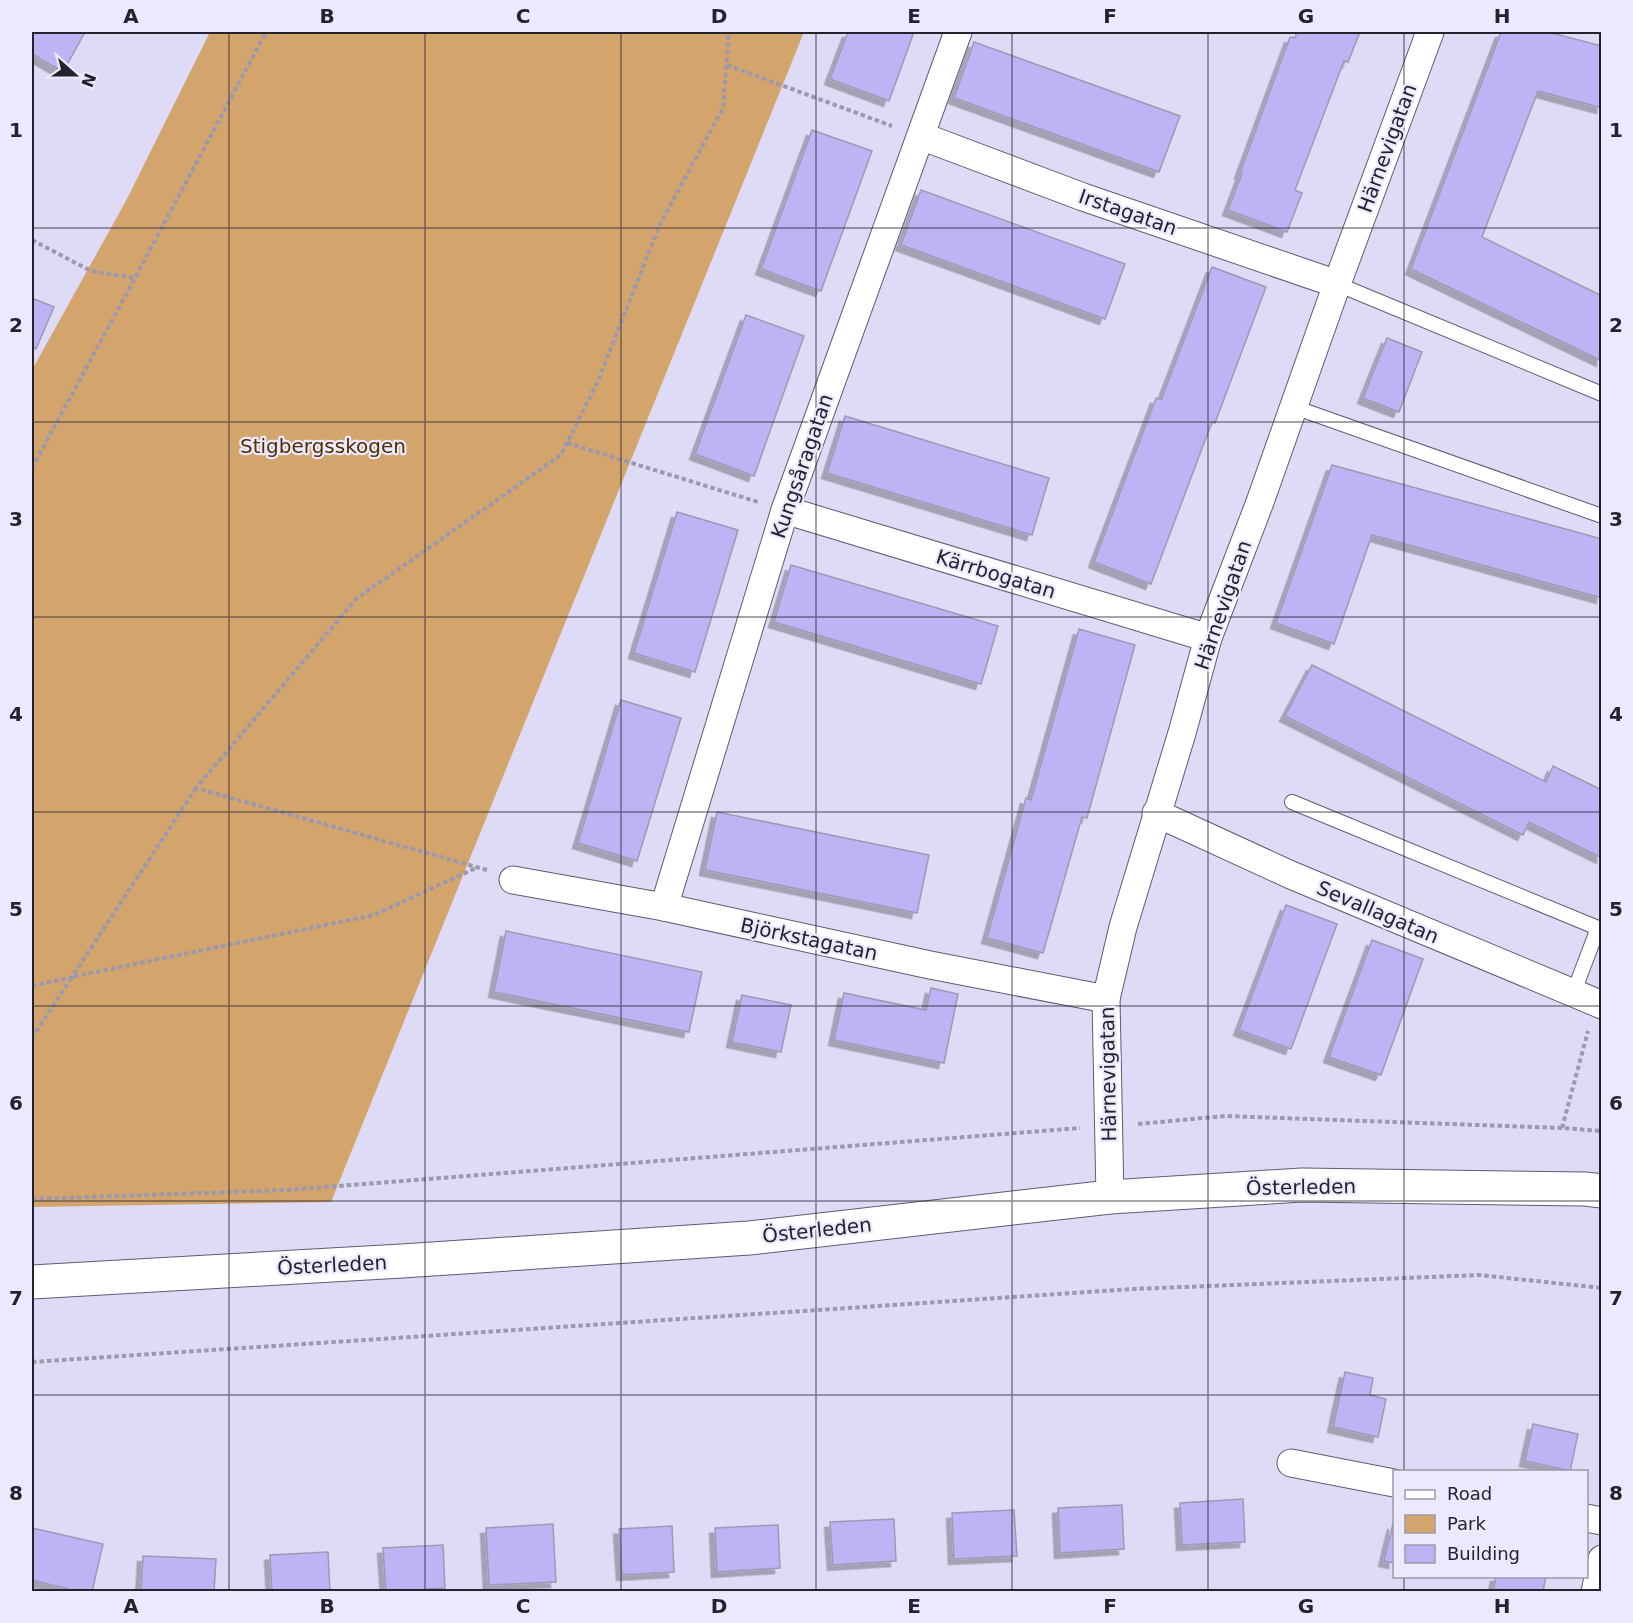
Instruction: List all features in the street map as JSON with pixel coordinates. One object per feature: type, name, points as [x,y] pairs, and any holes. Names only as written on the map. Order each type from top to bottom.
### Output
[{"type":"main road","name":"Österleden","points":[[32,1282],[390,1262],[749,1238],[1110,1197],[1302,1185],[1574,1188],[1602,1191]]},
{"type":"street","name":"Kungsåragatan","points":[[664,907],[785,510],[958,32]]},
{"type":"street","name":"Härnevigatan","points":[[1110,1197],[1106,999],[1123,927],[1182,733],[1208,638],[1260,502],[1430,32]]},
{"type":"street","name":"Irstagatan","points":[[921,136],[1083,197],[1337,284]]},
{"type":"street","name":"Kärrbogatan","points":[[785,510],[1208,638]]},
{"type":"street","name":"Sevallagatan","points":[[1156,813],[1291,875],[1573,994],[1596,1014]]},
{"type":"street","name":"Björkstagatan","points":[[513,879],[664,907],[918,963],[1106,999]]},
{"type":"street","points":[[1291,1463],[1393,1483]]},
{"type":"street","points":[[1595,1592],[1602,1559]]},
{"type":"lane","points":[[1337,284],[1602,394]]},
{"type":"lane","points":[[1294,407],[1602,516]]},
{"type":"lane","points":[[1292,802],[1598,928],[1573,994]]},
{"type":"path","points":[[32,468],[266,32]]},
{"type":"path","points":[[32,1038],[196,789],[356,598],[561,455],[598,381],[660,224],[723,108],[729,32]]},
{"type":"path","points":[[726,65],[921,136]]},
{"type":"path","points":[[32,240],[91,271],[135,278]]},
{"type":"path","points":[[567,443],[785,510]]},
{"type":"path","points":[[196,789],[478,867],[513,879]]},
{"type":"path","points":[[32,987],[374,915],[478,867]]},
{"type":"path","points":[[1562,1128],[1596,1014]]},
{"type":"path","points":[[32,1199],[286,1190],[1225,1116],[1602,1131]]},
{"type":"path","points":[[32,1362],[1146,1289],[1479,1275],[1602,1288]]},
{"type":"green space","name":"Stigbergsskogen","points":[[210,32],[804,32],[331,1202],[32,1207],[32,370],[127,199]]},
{"type":"building","points":[[32,32],[85,32],[63,72],[32,54]]},
{"type":"building","points":[[848,32],[914,32],[889,101],[830,79]]},
{"type":"building","points":[[1297,32],[1360,32],[1348,62],[1344,61],[1295,190],[1302,193],[1287,232],[1228,210],[1290,37],[1295,38]]},
{"type":"building","points":[[1501,32],[1548,32],[1602,46],[1602,108],[1538,91],[1482,237],[1602,296],[1602,361],[1411,269]]},
{"type":"building","points":[[974,42],[1180,116],[1159,172],[954,98]]},
{"type":"building","points":[[812,130],[872,151],[821,291],[761,269]]},
{"type":"building","points":[[921,190],[1125,264],[1105,319],[901,245]]},
{"type":"building","points":[[1212,267],[1266,287],[1151,584],[1094,562],[1156,398],[1161,400]]},
{"type":"building","points":[[32,298],[54,307],[36,349],[32,347]]},
{"type":"building","points":[[746,315],[804,336],[754,476],[695,454]]},
{"type":"building","points":[[1387,338],[1422,352],[1399,412],[1363,398]]},
{"type":"building","points":[[845,416],[1049,478],[1032,535],[827,473]]},
{"type":"building","points":[[1332,465],[1602,539],[1602,598],[1372,535],[1334,644],[1276,623]]},
{"type":"building","points":[[677,512],[738,530],[695,672],[634,653]]},
{"type":"building","points":[[791,565],[998,626],[981,684],[774,622]]},
{"type":"building","points":[[1079,629],[1135,645],[1087,818],[1082,817],[1043,953],[987,938],[1026,798],[1031,800]]},
{"type":"building","points":[[1312,665],[1546,782],[1553,766],[1602,790],[1602,858],[1529,822],[1523,835],[1285,716]]},
{"type":"building","points":[[621,700],[681,718],[637,861],[578,843]]},
{"type":"building","points":[[717,812],[929,855],[917,913],[705,870]]},
{"type":"building","points":[[1286,905],[1337,924],[1291,1049],[1239,1030]]},
{"type":"building","points":[[506,931],[702,972],[689,1032],[494,992]]},
{"type":"building","points":[[1372,940],[1423,959],[1381,1075],[1329,1057]]},
{"type":"building","points":[[931,988],[958,994],[944,1063],[834,1040],[844,993],[926,1010]]},
{"type":"building","points":[[742,995],[791,1005],[781,1052],[732,1042]]},
{"type":"building","points":[[1345,1372],[1373,1378],[1370,1395],[1386,1399],[1378,1437],[1333,1427]]},
{"type":"building","points":[[1533,1424],[1578,1434],[1570,1470],[1525,1461]]},
{"type":"building","points":[[1243,1499],[1245,1542],[1182,1545],[1180,1503]]},
{"type":"building","points":[[1122,1505],[1124,1549],[1060,1553],[1058,1508]]},
{"type":"building","points":[[1014,1510],[1017,1556],[954,1559],[952,1513]]},
{"type":"building","points":[[894,1519],[896,1561],[833,1565],[830,1522]]},
{"type":"building","points":[[553,1524],[556,1582],[489,1585],[486,1528]]},
{"type":"building","points":[[1393,1524],[1393,1563],[1384,1561]]},
{"type":"building","points":[[778,1525],[780,1568],[717,1572],[715,1528]]},
{"type":"building","points":[[672,1526],[674,1572],[622,1575],[619,1529]]},
{"type":"building","points":[[32,1528],[103,1544],[92,1592],[80,1592],[32,1580]]},
{"type":"building","points":[[443,1545],[445,1588],[386,1592],[383,1548]]},
{"type":"building","points":[[328,1552],[330,1592],[272,1592],[270,1555]]},
{"type":"building","points":[[143,1556],[216,1559],[214,1592],[141,1592]]},
{"type":"building","points":[[1496,1578],[1546,1578],[1543,1592],[1493,1592]]}]
